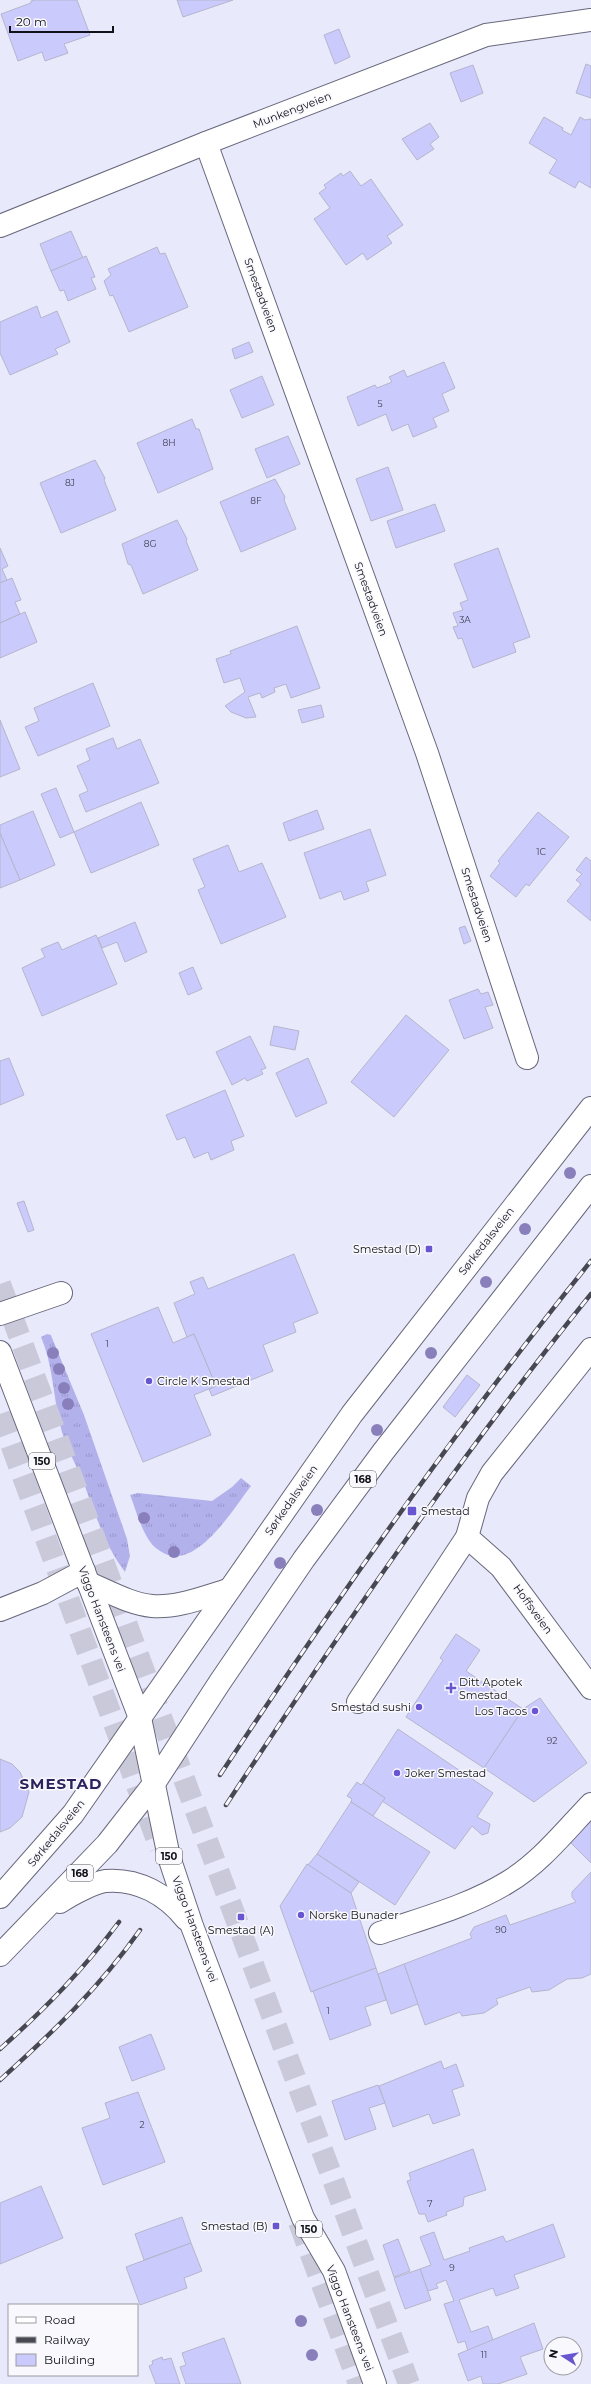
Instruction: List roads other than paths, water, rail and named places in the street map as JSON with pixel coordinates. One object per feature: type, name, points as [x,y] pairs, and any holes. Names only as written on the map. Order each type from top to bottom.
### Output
[{"type":"main road","name":"Munkengveien","points":[[0,226],[206,143],[486,36],[591,20]]},
{"type":"main road","name":"Smestadveien","points":[[206,143],[427,753],[527,1058]]},
{"type":"main road","name":"Sørkedalsveien","points":[[0,1897],[22,1875],[73,1814],[352,1414],[591,1108]]},
{"type":"main road","name":"168","points":[[0,1956],[106,1844],[153,1785],[220,1682],[304,1559],[384,1452],[591,1186]]},
{"type":"main road","points":[[0,1314],[61,1293]]},
{"type":"main road","points":[[358,1702],[381,1663],[467,1537],[478,1498],[492,1473],[591,1349]]},
{"type":"main road","name":"Viggo Hansteens vei","points":[[0,1352],[140,1718],[169,1857],[192,1926],[303,2218],[334,2271],[375,2384]]},
{"type":"main road","name":"Hoffsveien","points":[[467,1537],[501,1567],[591,1688]]},
{"type":"main road","points":[[0,1610],[86,1577],[132,1601],[153,1606],[185,1603],[228,1590]]},
{"type":"main road","points":[[380,1933],[468,1903],[510,1882],[542,1854],[591,1804]]},
{"type":"main road","points":[[42,1913],[70,1895],[105,1881],[130,1884],[156,1891],[174,1904],[192,1926]]},
{"type":"tunnel","points":[[0,1284],[409,2384]]},
{"type":"tunnel","points":[[0,1414],[160,1848]]},
{"type":"tunnel","points":[[299,2222],[359,2384]]},
{"type":"railway","points":[[220,1775],[354,1578],[446,1449],[493,1386],[591,1261]]},
{"type":"railway","points":[[226,1805],[313,1674],[402,1545],[494,1418],[591,1294]]},
{"type":"railway","points":[[0,2049],[33,2019],[63,1988],[91,1957],[119,1922]]},
{"type":"railway","points":[[0,2080],[38,2045],[92,1990],[109,1971],[140,1930]]},
{"type":"place","name":"Smestad (D)","points":[[429,1249]]},
{"type":"place","name":"Circle K Smestad","points":[[149,1381]]},
{"type":"place","name":"Smestad","points":[[412,1511]]},
{"type":"place","name":"Ditt Apotek Smestad","points":[[451,1688]]},
{"type":"place","name":"Smestad sushi","points":[[419,1707]]},
{"type":"place","name":"Los Tacos","points":[[535,1711]]},
{"type":"place","name":"Joker Smestad","points":[[397,1773]]},
{"type":"place","name":"Norske Bunader","points":[[301,1915]]},
{"type":"place","name":"Smestad (A)","points":[[241,1917]]},
{"type":"place","name":"Smestad (B)","points":[[276,2226]]},
{"type":"district","name":"SMESTAD","points":[[61,1783]]}]
